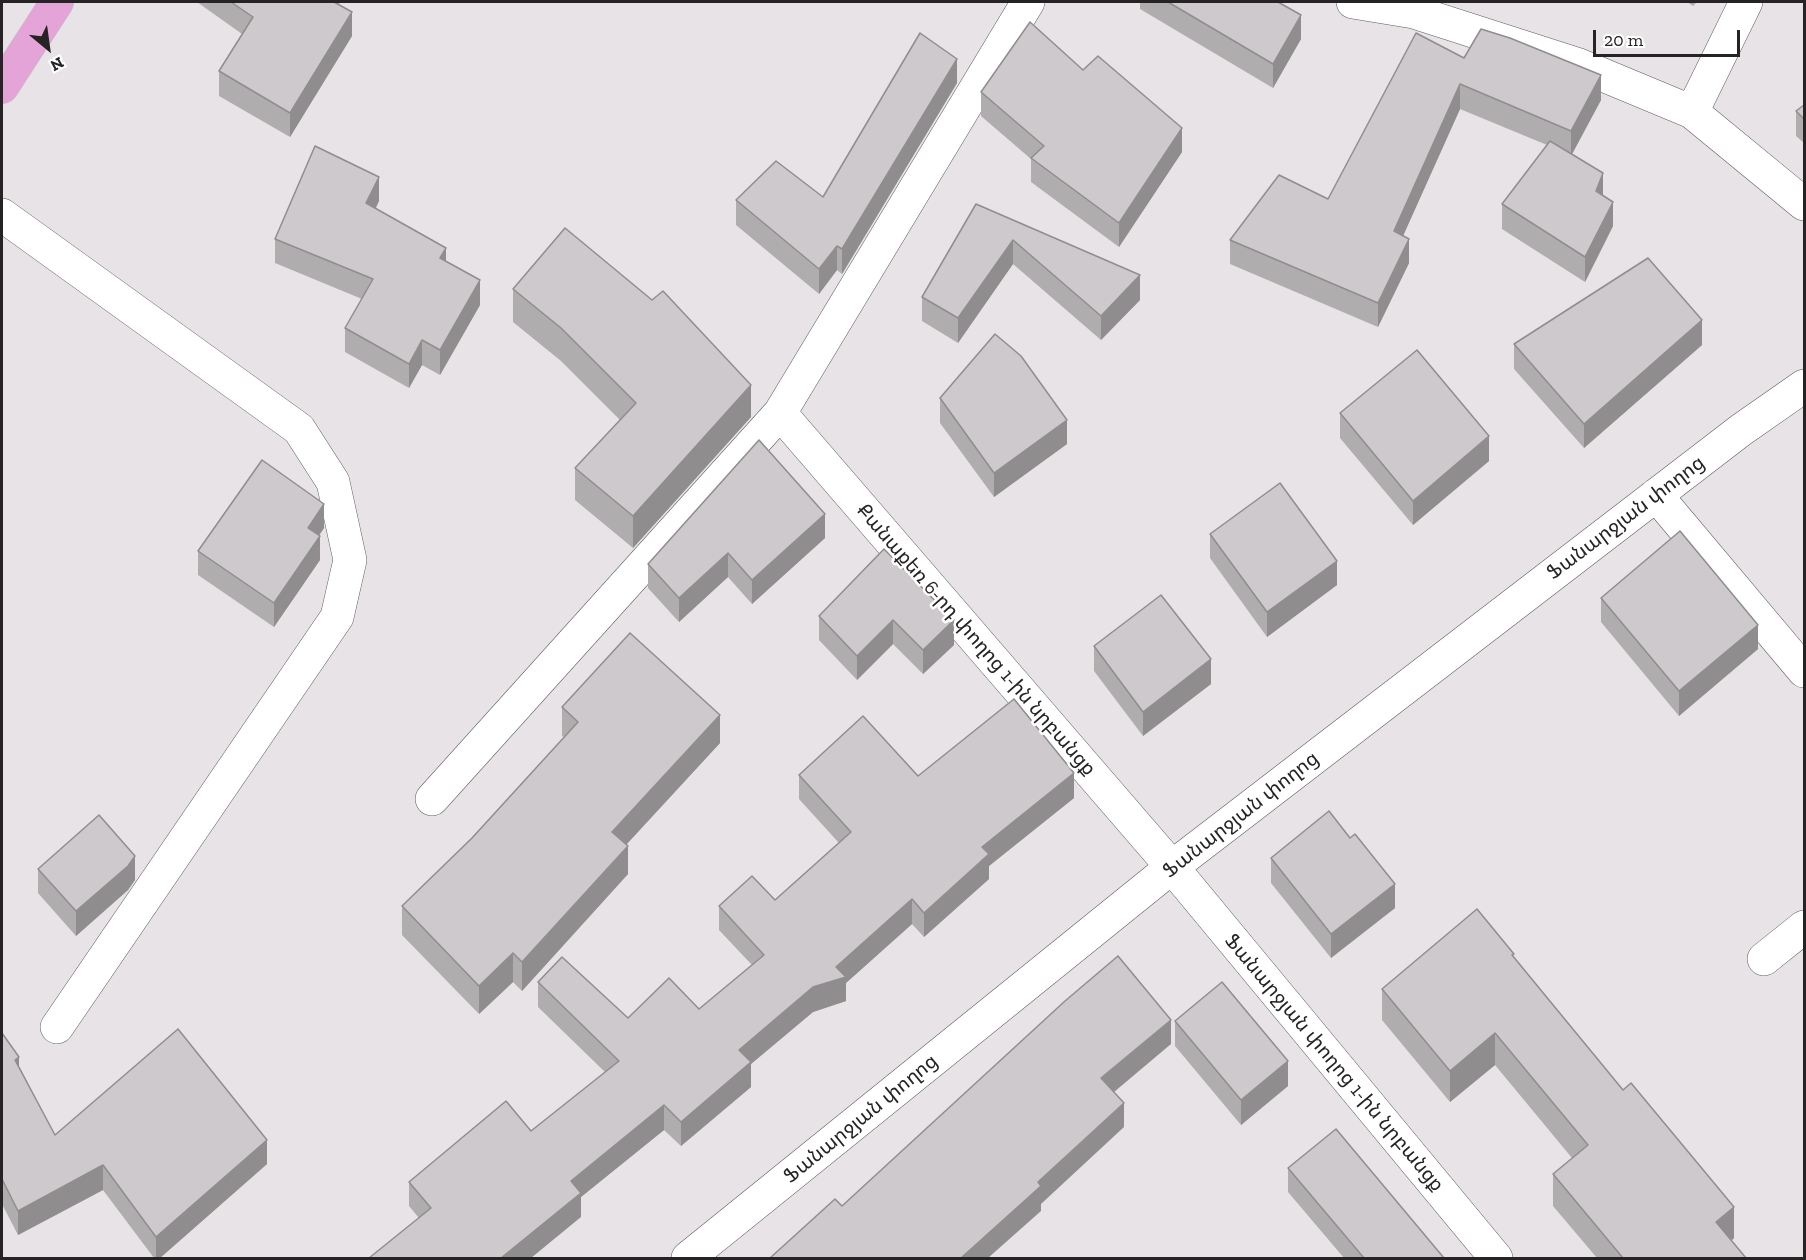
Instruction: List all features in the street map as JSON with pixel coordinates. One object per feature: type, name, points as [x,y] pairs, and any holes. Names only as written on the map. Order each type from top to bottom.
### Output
[{"type":"main road","points":[[2,87],[57,2]]},
{"type":"street","points":[[432,799],[780,413],[1028,2]]},
{"type":"street","points":[[1353,2],[1413,7],[1580,65],[1692,112],[1804,204]]},
{"type":"street","points":[[1692,112],[1746,2]]},
{"type":"street","points":[[2,215],[299,429],[333,482],[350,560],[337,617],[57,1027]]},
{"type":"street","name":"Ֆանարջյան փողոց","points":[[688,1258],[1172,867],[1656,495],[1804,386]]},
{"type":"street","name":"Քանաքեռ 6-րդ փողոց 1-ին նրբանցք","points":[[780,413],[1172,867]]},
{"type":"street","points":[[1656,495],[1804,671]]},
{"type":"street","name":"Ֆանարջյան փողոց 1-ին նրբանցք","points":[[1172,867],[1496,1258]]},
{"type":"street","points":[[1764,958],[1804,927]]},
{"type":"building","points":[[231,2],[334,2],[352,12],[290,113],[219,71],[253,17]]},
{"type":"building","points":[[1168,2],[1278,2],[1301,15],[1273,64]]},
{"type":"building","points":[[1030,22],[1083,70],[1098,56],[1182,128],[1119,223],[1031,158],[1044,146],[981,92]]},
{"type":"building","points":[[1481,29],[1510,38],[1601,75],[1571,131],[1460,84],[1394,231],[1409,239],[1378,303],[1230,240],[1279,175],[1328,199],[1416,33],[1464,58]]},
{"type":"building","points":[[920,33],[957,59],[842,249],[837,246],[819,269],[736,200],[776,161],[823,197]]},
{"type":"building","points":[[1804,105],[1804,119],[1796,111]]},
{"type":"building","points":[[1550,141],[1603,173],[1596,191],[1613,202],[1585,257],[1502,204]]},
{"type":"building","points":[[315,146],[379,177],[366,203],[446,248],[440,258],[480,280],[440,350],[422,340],[409,364],[345,328],[373,279],[275,239]]},
{"type":"building","points":[[976,204],[1140,275],[1101,316],[1013,240],[958,318],[922,297]]},
{"type":"building","points":[[565,228],[652,300],[663,291],[751,385],[633,516],[575,468],[636,403],[561,328],[513,289]]},
{"type":"building","points":[[1648,258],[1702,320],[1584,424],[1514,344]]},
{"type":"building","points":[[995,334],[1021,356],[1067,420],[994,473],[940,398]]},
{"type":"building","points":[[1417,350],[1489,436],[1413,501],[1340,413]]},
{"type":"building","points":[[759,440],[825,514],[752,580],[728,553],[679,598],[648,564]]},
{"type":"building","points":[[262,460],[324,504],[308,528],[320,536],[274,603],[198,551]]},
{"type":"building","points":[[1280,483],[1337,561],[1267,612],[1210,534]]},
{"type":"building","points":[[1680,531],[1758,625],[1679,691],[1601,598]]},
{"type":"building","points":[[884,549],[954,620],[923,650],[893,620],[857,656],[819,616]]},
{"type":"building","points":[[1161,595],[1211,659],[1143,712],[1094,646]]},
{"type":"building","points":[[630,633],[720,715],[612,832],[628,846],[522,962],[513,953],[479,986],[402,906],[472,838],[578,722],[562,707]]},
{"type":"building","points":[[1014,699],[1074,773],[982,847],[989,854],[924,913],[912,899],[836,967],[846,977],[813,987],[739,1050],[751,1062],[681,1122],[664,1105],[571,1181],[581,1193],[501,1258],[369,1258],[431,1208],[409,1182],[506,1101],[531,1131],[619,1061],[538,982],[562,957],[628,1018],[669,978],[699,1009],[764,955],[719,906],[752,876],[775,900],[851,832],[799,775],[863,716],[918,776]]},
{"type":"building","points":[[1329,811],[1350,838],[1355,834],[1395,884],[1331,934],[1271,858]]},
{"type":"building","points":[[99,815],[135,856],[128,866],[76,911],[38,869]]},
{"type":"building","points":[[1477,909],[1623,1090],[1631,1083],[1734,1207],[1716,1222],[1746,1258],[1623,1258],[1553,1174],[1588,1145],[1495,1033],[1450,1071],[1382,989]]},
{"type":"building","points":[[1118,956],[1171,1020],[1101,1078],[1124,1103],[1038,1182],[1041,1186],[961,1258],[770,1258],[835,1199],[842,1206],[1065,1001]]},
{"type":"building","points":[[1222,982],[1288,1061],[1241,1100],[1175,1021]]},
{"type":"building","points":[[178,1029],[267,1140],[156,1237],[103,1165],[18,1211],[2,1179],[2,1033],[19,1057],[15,1060],[55,1135]]},
{"type":"building","points":[[1336,1129],[1444,1258],[1364,1258],[1288,1168]]}]
